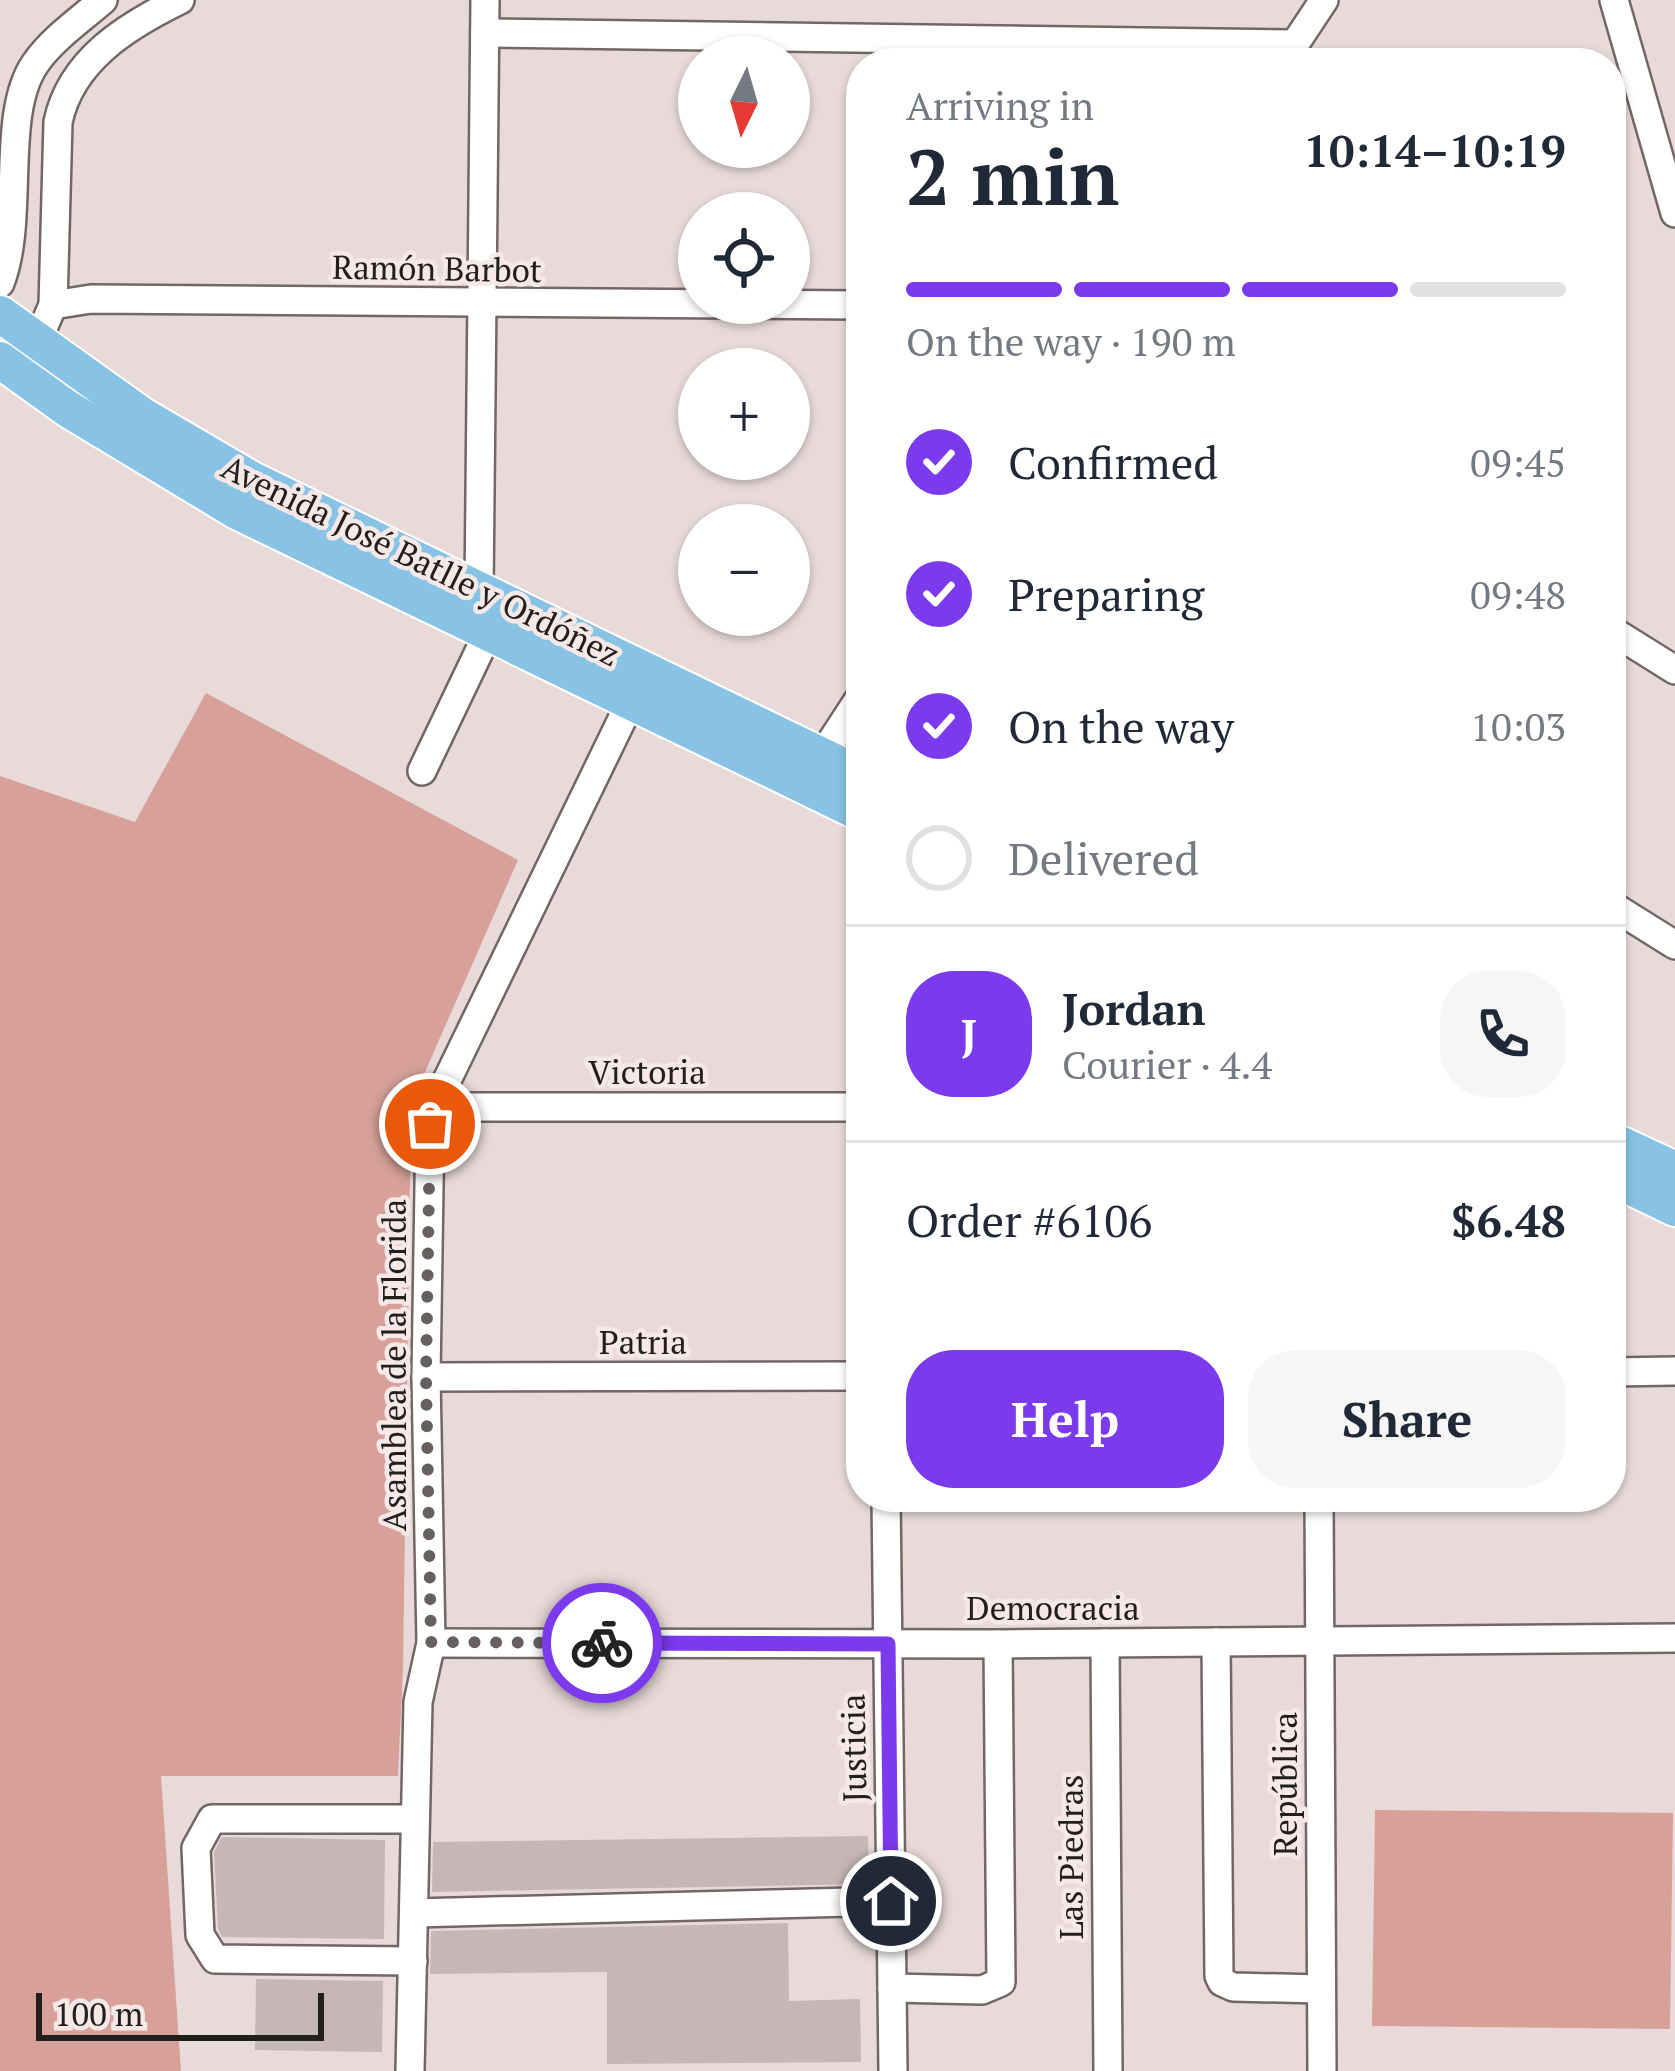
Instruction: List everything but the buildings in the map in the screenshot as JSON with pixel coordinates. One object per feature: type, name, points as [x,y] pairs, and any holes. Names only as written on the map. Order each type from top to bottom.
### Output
[{"type":"main road","name":"Avenida José Batlle y Ordóñez","points":[[0,314],[133,430]]},
{"type":"main road","name":"Avenida José Batlle y Ordóñez","points":[[0,360],[133,430],[252,480],[630,703],[813,771],[846,774]]},
{"type":"main road","name":"Avenida José Batlle y Ordóñez","points":[[477,616],[813,771],[846,801]]},
{"type":"main road","points":[[1626,1147],[1675,1171]]},
{"type":"main road","points":[[1626,1184],[1675,1208]]},
{"type":"street","points":[[0,283],[12,239],[18,110],[25,82],[48,48],[103,0]]},
{"type":"street","points":[[37,342],[53,305],[58,122],[63,97],[109,42],[180,0]]},
{"type":"street","points":[[422,771],[477,616],[485,0]]},
{"type":"street","points":[[1293,48],[1324,0]]},
{"type":"street","points":[[1614,0],[1675,214]]},
{"type":"street","points":[[485,33],[1059,48]]},
{"type":"street","name":"Ramón Barbot","points":[[53,305],[161,298],[483,305],[846,305]]},
{"type":"street","points":[[1626,639],[1675,670]]},
{"type":"street","name":"Asamblea de la Florida","points":[[410,2071],[418,1702],[431,1642],[426,1377],[430,1124],[434,1107],[630,703]]},
{"type":"street","points":[[813,771],[846,719]]},
{"type":"street","points":[[1626,914],[1675,945]]},
{"type":"street","name":"Victoria","points":[[434,1107],[846,1107]]},
{"type":"street","points":[[1626,1372],[1675,1371]]},
{"type":"street","name":"Patria","points":[[426,1377],[846,1376]]},
{"type":"street","name":"Justicia","points":[[886,1512],[892,2071]]},
{"type":"street","name":"República","points":[[1319,1512],[1322,2071]]},
{"type":"street","name":"Democracia","points":[[431,1642],[998,1644],[1675,1638]]},
{"type":"street","points":[[1216,1642],[1220,1976],[1233,1987],[1321,1989]]},
{"type":"street","name":"Las Piedras","points":[[1105,1643],[1108,2071]]},
{"type":"street","points":[[892,1988],[982,1990],[1001,1982],[998,1644]]},
{"type":"street","points":[[413,1960],[215,1959],[200,1935],[196,1848],[212,1820],[415,1819]]},
{"type":"street","points":[[414,1913],[891,1901]]},
{"type":"shaded area","points":[[206,693],[518,860],[411,1104],[398,1776],[161,1776],[181,2071],[0,2071],[0,776],[135,822]]},
{"type":"shaded area","points":[[1375,1810],[1673,1813],[1670,2029],[1372,2026]]},
{"type":"way so far","points":[[430,1124],[426,1377],[431,1642],[602,1643]]},
{"type":"route","points":[[602,1643],[888,1644],[891,1901]]}]
